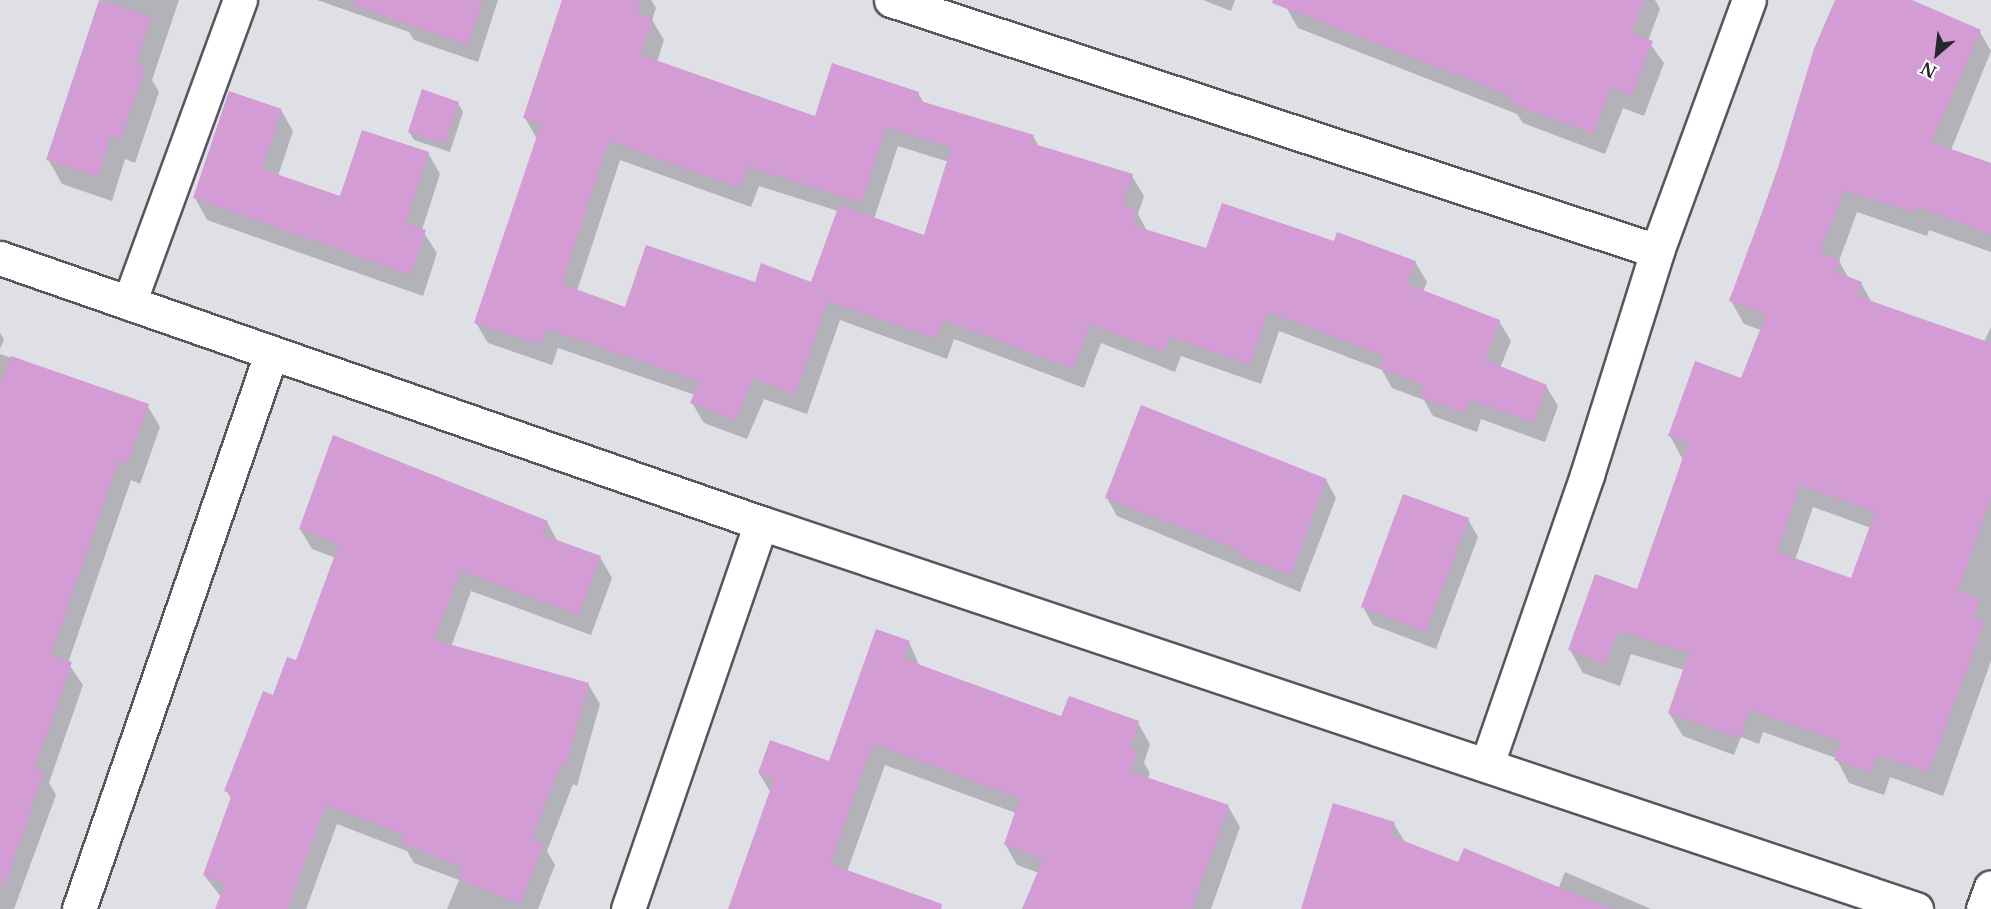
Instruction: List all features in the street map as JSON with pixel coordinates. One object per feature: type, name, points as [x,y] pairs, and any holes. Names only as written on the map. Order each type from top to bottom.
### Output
[{"type":"street","points":[[129,303],[240,0]]},
{"type":"street","points":[[891,0],[1657,251]]},
{"type":"street","points":[[1487,764],[1587,475],[1657,251],[1749,0]]},
{"type":"street","points":[[0,258],[761,523],[1916,909]]},
{"type":"street","points":[[79,909],[271,354]]},
{"type":"street","points":[[628,909],[761,523]]},
{"type":"street","points":[[1983,909],[1991,887]]},
{"type":"building","points":[[99,0],[152,17],[136,63],[146,66],[121,139],[111,135],[98,177],[46,160]]},
{"type":"building","points":[[355,0],[483,0],[468,45],[354,6]]},
{"type":"building","points":[[562,0],[641,0],[637,13],[653,19],[641,55],[815,116],[832,63],[919,92],[917,100],[1034,135],[1031,143],[1133,174],[1123,206],[1137,210],[1132,225],[1206,248],[1222,203],[1334,241],[1337,232],[1416,261],[1407,284],[1500,320],[1485,360],[1547,385],[1534,423],[1470,400],[1465,413],[1419,396],[1424,385],[1379,368],[1384,356],[1268,312],[1250,365],[1170,337],[1164,352],[1090,324],[1073,369],[943,320],[936,339],[828,301],[795,394],[753,379],[736,420],[690,403],[699,381],[546,329],[541,345],[474,323],[541,124],[523,118]],"holes":[[[886,127],[951,148],[924,235],[839,205],[811,282],[761,263],[755,282],[646,245],[625,307],[562,284],[609,141],[740,188],[748,167],[862,203]]]},
{"type":"building","points":[[1273,0],[1644,0],[1632,33],[1653,41],[1632,96],[1611,88],[1594,134],[1509,103],[1511,96],[1272,3]]},
{"type":"building","points":[[1835,0],[1912,0],[1981,30],[1931,142],[1991,163],[1991,234],[1916,207],[1914,213],[1844,190],[1820,253],[1840,260],[1836,272],[1862,282],[1857,296],[1991,343],[1991,499],[1958,591],[1980,599],[1974,618],[1984,622],[1929,773],[1877,755],[1871,772],[1834,760],[1841,742],[1750,710],[1740,739],[1668,713],[1689,653],[1618,631],[1606,664],[1568,650],[1595,574],[1637,589],[1688,443],[1668,436],[1695,361],[1741,378],[1766,315],[1729,301],[1775,178],[1814,49]],"holes":[[[1800,485],[1875,512],[1851,578],[1777,552]]]},
{"type":"building","points":[[422,89],[459,102],[445,144],[408,132]]},
{"type":"building","points":[[229,91],[282,109],[262,169],[340,196],[362,130],[429,152],[406,223],[426,230],[411,275],[193,198]]},
{"type":"building","points":[[11,356],[149,404],[128,463],[119,460],[51,655],[72,662],[35,768],[44,772],[6,883],[0,882],[0,386]]},
{"type":"building","points":[[1141,405],[1327,479],[1291,575],[1237,555],[1239,550],[1105,498]]},
{"type":"building","points":[[333,435],[548,521],[543,535],[601,556],[579,615],[460,571],[434,640],[589,683],[566,766],[561,764],[532,839],[544,844],[521,904],[458,879],[463,867],[401,843],[404,835],[326,805],[287,909],[215,909],[225,884],[203,875],[232,794],[224,791],[263,691],[273,695],[287,657],[296,660],[339,544],[299,529]]},
{"type":"building","points":[[1403,494],[1469,518],[1426,632],[1361,607]]},
{"type":"building","points":[[876,629],[910,641],[904,659],[1061,716],[1069,696],[1139,721],[1130,748],[1138,751],[1131,772],[1229,805],[1192,909],[1022,909],[1043,859],[1004,844],[1020,798],[873,744],[830,864],[942,904],[941,909],[728,909],[774,779],[758,773],[770,740],[829,761]]},
{"type":"building","points":[[1333,803],[1395,822],[1391,836],[1458,862],[1464,848],[1612,909],[1301,909]]}]
